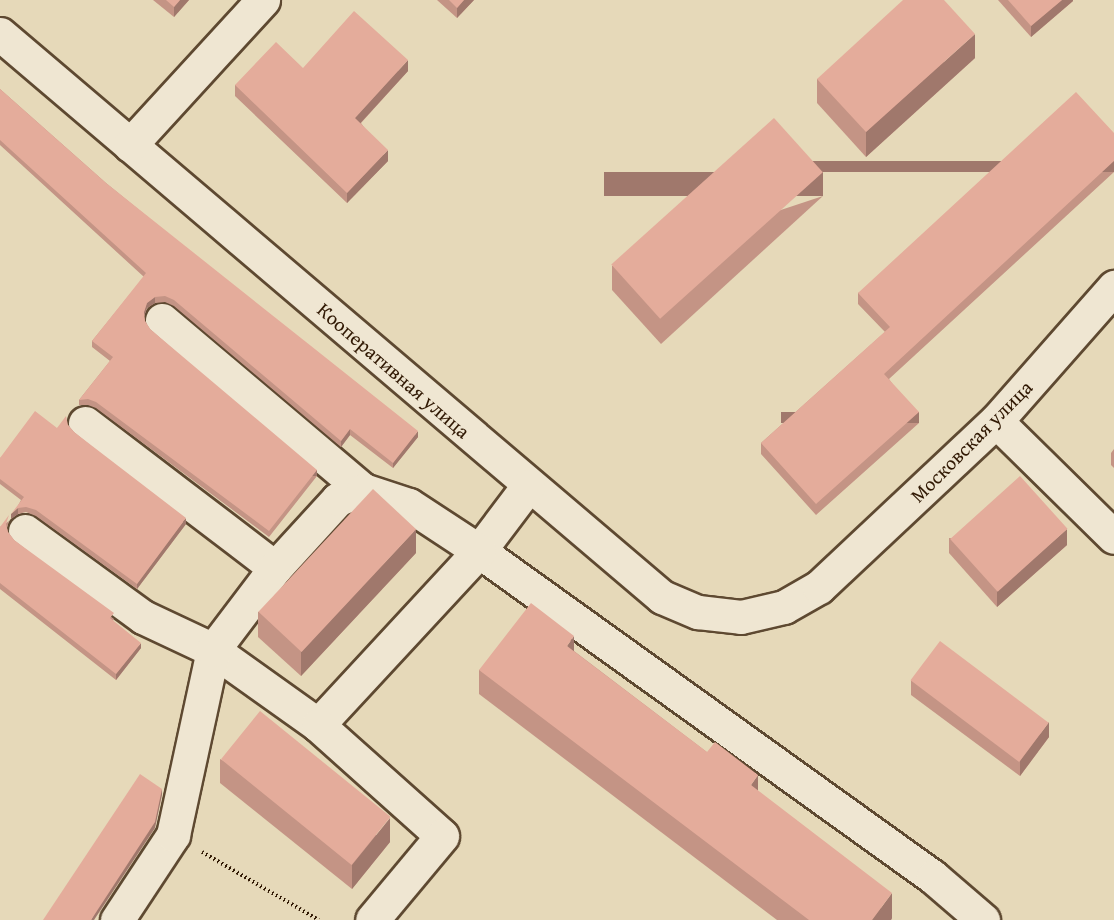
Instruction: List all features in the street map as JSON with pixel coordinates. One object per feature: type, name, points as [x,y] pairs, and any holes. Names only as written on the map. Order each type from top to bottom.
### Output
[{"type":"street","points":[[130,145],[263,0]]},
{"type":"street","name":"Кооперативная улица","points":[[0,34],[528,486],[662,597],[698,612],[741,617],[784,607],[819,587]]},
{"type":"street","name":"Московская улица","points":[[819,587],[996,421],[1114,287]]},
{"type":"street","points":[[162,320],[363,490],[409,505],[479,551],[933,877],[983,920]]},
{"type":"street","points":[[996,421],[1114,537]]},
{"type":"street","points":[[85,423],[275,568]]},
{"type":"street","points":[[318,725],[479,551],[528,486]]},
{"type":"street","points":[[117,920],[173,835],[213,650],[275,568],[338,499],[363,490]]},
{"type":"street","points":[[25,531],[143,617],[213,650],[318,725],[442,836],[372,920]]},
{"type":"path","points":[[173,835],[319,920]]},
{"type":"building","points":[[166,0],[180,0],[174,7]]},
{"type":"building","points":[[449,0],[464,0],[457,8]]},
{"type":"building","points":[[903,0],[944,0],[975,34],[866,132],[817,79]]},
{"type":"building","points":[[1008,0],[1062,0],[1031,26]]},
{"type":"building","points":[[354,11],[408,60],[355,118],[388,150],[347,193],[235,85],[276,42],[303,68]]},
{"type":"building","points":[[0,89],[106,183],[418,431],[393,463],[350,429],[341,441],[174,300],[165,296],[155,297],[147,303],[144,312],[145,321],[150,329],[317,470],[269,531],[96,402],[88,399],[79,400],[113,357],[92,341],[146,273],[0,140]]},
{"type":"building","points":[[1076,92],[1114,133],[1114,161],[884,374],[919,412],[816,504],[761,443],[890,327],[858,293]]},
{"type":"building","points":[[774,118],[823,172],[660,319],[611,265]]},
{"type":"building","points":[[35,411],[57,428],[66,416],[68,425],[74,432],[186,518],[137,584],[36,510],[26,507],[18,508],[11,514],[24,497],[0,479],[0,458]]},
{"type":"building","points":[[1020,476],[1068,529],[998,592],[950,539]]},
{"type":"building","points":[[373,489],[416,529],[302,652],[258,612]]},
{"type":"building","points":[[9,515],[6,524],[14,540],[114,613],[110,618],[141,643],[116,674],[0,583],[0,527]]},
{"type":"building","points":[[531,603],[574,636],[567,646],[707,752],[715,742],[758,775],[751,785],[892,893],[872,920],[809,920],[479,670]]},
{"type":"building","points":[[940,641],[1049,723],[1019,762],[911,680]]},
{"type":"building","points":[[260,711],[391,817],[352,865],[221,759]]},
{"type":"building","points":[[140,774],[162,789],[155,822],[91,920],[43,920]]}]
